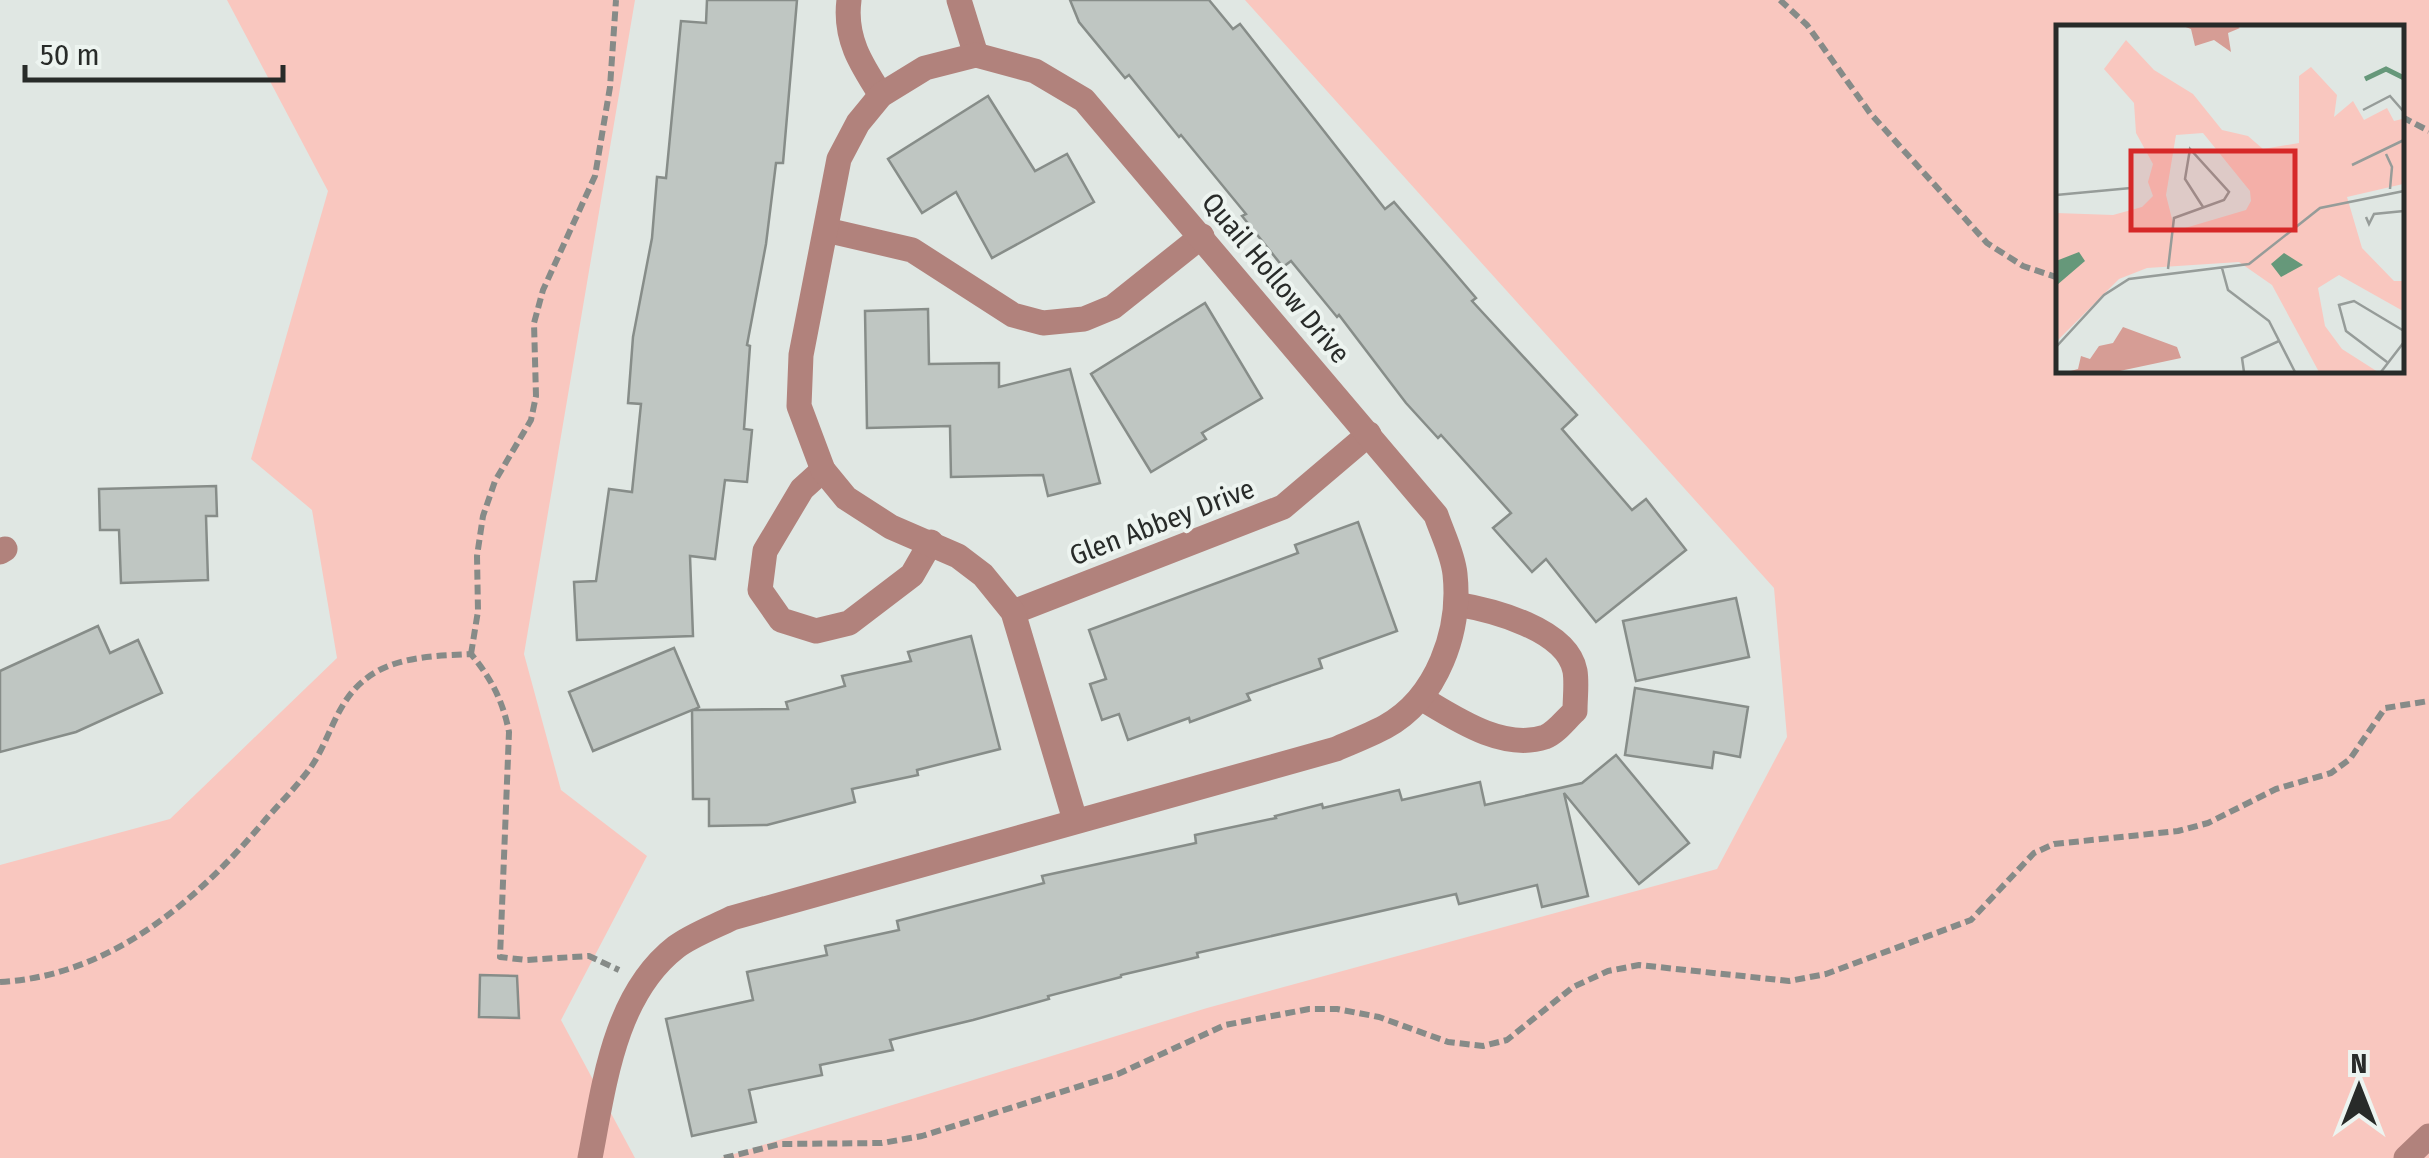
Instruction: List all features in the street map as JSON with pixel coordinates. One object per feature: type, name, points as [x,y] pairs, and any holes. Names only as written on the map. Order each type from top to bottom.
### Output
[{"type":"street","points":[[849,0],[846,20],[856,58],[882,95]]},
{"type":"street","points":[[958,0],[976,56]]},
{"type":"street","name":"Quail Hollow Drive","points":[[590,1158],[610,1054],[643,981],[677,946],[732,918],[1336,749],[1388,726],[1421,698],[1447,653],[1456,604],[1454,569],[1436,515],[1084,100],[1036,72],[976,56],[925,68],[882,95],[858,123],[839,159],[801,356],[799,406],[823,470],[846,498],[891,527],[931,542],[983,575],[1013,612],[1074,820]]},
{"type":"street","points":[[826,230],[912,250],[1013,316],[1043,324],[1084,319],[1113,307],[1202,236]]},
{"type":"street","name":"Glen Abbey Drive","points":[[1013,612],[1283,507],[1368,434]]},
{"type":"street","points":[[823,470],[802,489],[765,551],[760,590],[780,620],[816,631],[849,623],[912,575],[931,542]]},
{"type":"street","points":[[1421,698],[1458,720],[1513,742],[1549,736],[1575,711],[1575,668],[1553,637],[1488,609],[1456,604]]},
{"type":"street","points":[[2406,1158],[2429,1136]]},
{"type":"path","points":[[471,654],[478,611],[477,556],[482,516],[495,481],[531,420],[536,396],[534,323],[543,290],[595,176],[610,88],[616,0]]},
{"type":"path","points":[[1780,0],[1806,25],[1870,113],[1987,244],[2023,266],[2056,277]]},
{"type":"path","points":[[2404,119],[2429,131]]},
{"type":"path","points":[[471,654],[490,676],[504,707],[509,732],[500,958],[589,956],[643,981]]},
{"type":"path","points":[[0,982],[58,974],[108,953],[154,926],[190,900],[274,810],[310,767],[344,700],[364,679],[394,664],[424,657],[471,654]]},
{"type":"path","points":[[724,1158],[780,1144],[882,1143],[922,1136],[1118,1074],[1225,1026],[1309,1009],[1366,1014],[1448,1042],[1483,1046],[1507,1040],[1574,987],[1608,970],[1639,965],[1789,982],[1826,974],[1971,920],[2034,854],[2054,844],[2178,831],[2208,823],[2276,789],[2331,773],[2350,759],[2385,708],[2429,701]]},
{"type":"shaded area","points":[[227,0],[635,0],[524,654],[561,790],[647,856],[561,1020],[635,1158],[0,1158],[0,865],[170,819],[337,658],[312,510],[251,459],[328,191]]},
{"type":"shaded area","points":[[1245,0],[2429,0],[2429,1158],[721,1158],[1207,1008],[1717,869],[1787,737],[1774,588]]},
{"type":"building","points":[[707,0],[797,0],[783,163],[776,163],[747,345],[750,346],[744,429],[752,430],[747,482],[725,480],[715,559],[690,556],[693,636],[577,640],[574,582],[596,581],[609,489],[632,492],[641,404],[628,403],[633,337],[652,238],[657,177],[666,178],[681,21],[706,23]]},
{"type":"building","points":[[1070,0],[1209,0],[1233,29],[1240,24],[1385,209],[1394,202],[1476,298],[1472,301],[1577,415],[1562,429],[1632,510],[1646,499],[1686,550],[1596,622],[1546,559],[1532,572],[1493,528],[1511,513],[1441,435],[1438,438],[1406,403],[1339,315],[1291,261],[1283,267],[1242,216],[1246,214],[1181,135],[1129,75],[1125,78],[1079,22]]},
{"type":"building","points":[[988,96],[1035,171],[1067,154],[1094,202],[992,258],[956,192],[922,213],[888,159]]},
{"type":"building","points":[[1205,303],[1262,398],[1202,433],[1206,439],[1151,472],[1091,374]]},
{"type":"building","points":[[928,309],[929,364],[999,363],[999,387],[1070,369],[1100,483],[1048,496],[1043,475],[951,477],[950,426],[867,428],[865,311]]},
{"type":"building","points":[[216,486],[217,516],[206,516],[208,580],[121,583],[119,530],[100,530],[99,489]]},
{"type":"building","points":[[1358,522],[1397,631],[1319,659],[1322,668],[1247,694],[1250,700],[1190,722],[1189,718],[1128,740],[1119,714],[1102,720],[1090,684],[1106,679],[1089,630],[1298,553],[1295,545]]},
{"type":"building","points":[[1736,598],[1749,657],[1636,681],[1623,621]]},
{"type":"building","points":[[98,626],[110,653],[138,640],[162,693],[76,732],[0,752],[0,671]]},
{"type":"building","points":[[971,636],[1000,749],[917,770],[918,775],[852,789],[855,802],[767,825],[709,826],[709,799],[693,799],[692,710],[593,751],[569,692],[674,648],[699,707],[693,710],[788,709],[786,702],[845,686],[842,676],[911,661],[908,652]]},
{"type":"building","points":[[1635,688],[1748,707],[1740,757],[1714,752],[1712,768],[1625,755]]},
{"type":"building","points":[[1616,755],[1689,843],[1639,884],[1564,793],[1588,896],[1542,907],[1537,885],[1459,904],[1456,894],[1197,953],[1198,957],[890,1040],[893,1050],[820,1065],[822,1075],[749,1090],[756,1122],[692,1136],[666,1019],[753,1000],[747,972],[827,955],[825,946],[899,930],[897,921],[1044,883],[1042,876],[1196,843],[1195,835],[1399,790],[1402,800],[1480,782],[1485,805],[1582,783]]},
{"type":"building","points":[[480,975],[517,976],[519,1018],[479,1017]]}]
